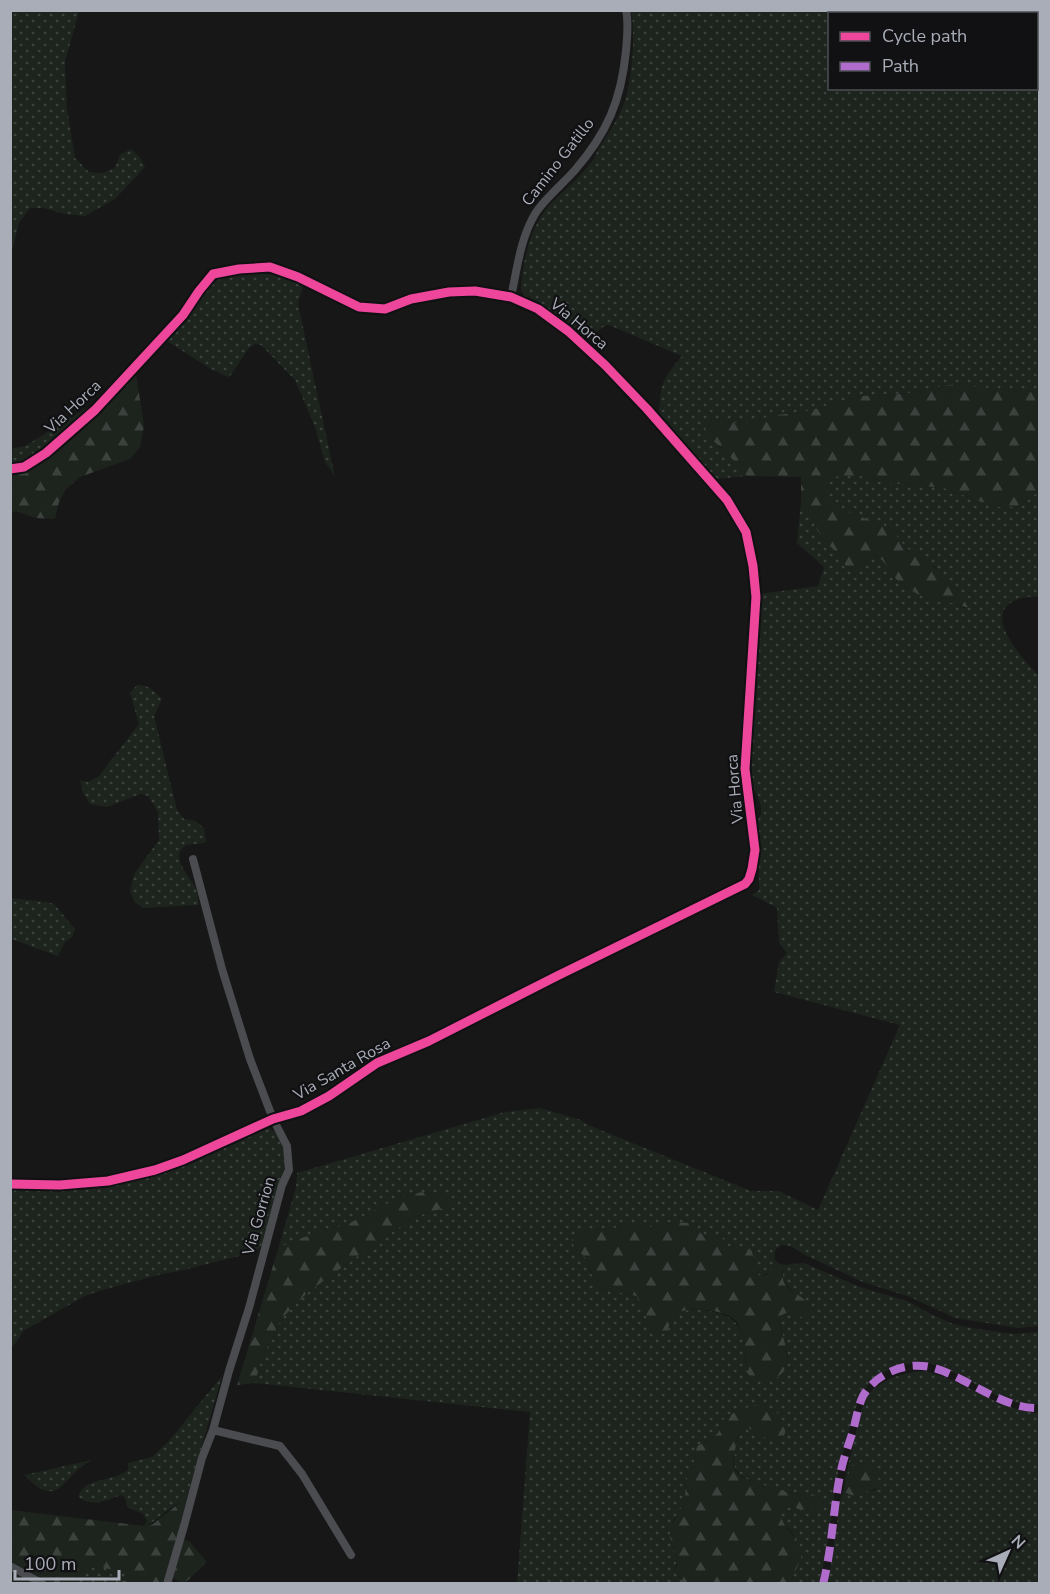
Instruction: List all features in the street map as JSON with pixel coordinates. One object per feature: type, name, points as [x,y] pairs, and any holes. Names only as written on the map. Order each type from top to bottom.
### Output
[{"type":"street","name":"Camino Gatillo","points":[[511,297],[527,228],[536,211],[580,164],[606,127],[615,109],[625,65],[629,22],[627,10]]},
{"type":"street","name":"Via Horca","points":[[10,469],[24,467],[46,453],[95,410],[183,315],[213,274],[270,267],[298,277],[359,307],[385,309],[411,299],[449,291],[475,291],[511,297],[538,309],[568,331],[605,365],[647,409],[727,500],[746,532],[756,597],[745,769],[755,850],[749,879],[745,884],[736,888]]},
{"type":"street","name":"Via Gorrion","points":[[166,1584],[202,1458],[213,1430],[249,1308],[282,1185],[289,1170],[287,1146],[273,1119],[250,1059],[222,969],[193,859]]},
{"type":"street","name":"Via Santa Rosa","points":[[10,1184],[85,1184],[131,1176],[183,1160],[273,1119],[301,1111],[329,1096],[377,1063],[439,1036],[736,888]]},
{"type":"street","points":[[213,1430],[280,1446],[302,1474],[351,1555]]},
{"type":"street","points":[[10,1566],[43,1584]]},
{"type":"green space","points":[[11,10],[79,11],[65,62],[67,108],[75,158],[89,172],[102,173],[115,168],[120,155],[131,149],[140,157],[145,167],[115,199],[85,216],[64,214],[44,208],[30,208],[19,223],[11,255]]},
{"type":"green space","points":[[631,11],[1039,11],[1039,391],[936,387],[909,393],[861,396],[804,412],[776,415],[748,422],[736,423],[712,418],[718,446],[747,476],[717,479],[675,437],[659,410],[664,381],[682,356],[609,325],[600,329],[587,342],[563,321],[531,302],[521,290],[528,247],[541,216],[590,163],[623,106],[631,72],[633,45]]},
{"type":"green space","points":[[254,273],[278,275],[303,285],[298,304],[335,477],[325,462],[315,427],[295,380],[261,345],[255,344],[249,348],[228,377],[167,341],[216,280],[224,276]]},
{"type":"green space","points":[[136,374],[144,426],[140,447],[130,459],[80,477],[66,489],[59,502],[55,519],[36,518],[15,511],[11,514],[11,475],[30,468],[64,446],[94,419]]},
{"type":"green space","points":[[956,384],[1021,392],[1039,391],[1039,493],[1014,507],[996,507],[944,488],[893,484],[861,476],[838,476],[831,479],[828,496],[843,510],[890,528],[906,548],[925,557],[947,582],[973,602],[971,607],[938,601],[911,591],[900,583],[885,563],[874,555],[867,559],[865,565],[857,571],[847,569],[842,558],[817,530],[814,519],[801,502],[801,477],[747,476],[707,435],[704,423],[712,418],[736,423],[748,422],[776,415],[804,412],[861,396],[909,393]]},
{"type":"green space","points":[[98,401],[86,414],[27,463],[11,466],[10,449],[25,446]]},
{"type":"green space","points":[[838,476],[861,476],[893,484],[944,488],[996,507],[1014,507],[1039,493],[1039,597],[1026,597],[1012,602],[1004,609],[1002,618],[1004,629],[1017,651],[1039,676],[1039,1326],[1018,1328],[955,1318],[910,1297],[863,1282],[790,1246],[783,1245],[777,1249],[774,1257],[779,1263],[760,1276],[754,1268],[753,1253],[743,1248],[730,1248],[721,1237],[706,1237],[688,1223],[678,1222],[650,1227],[632,1224],[624,1227],[582,1231],[576,1249],[588,1260],[591,1273],[600,1288],[635,1296],[641,1301],[649,1323],[669,1329],[672,1315],[690,1310],[709,1311],[730,1318],[741,1331],[746,1371],[783,1372],[788,1357],[779,1319],[788,1312],[804,1318],[805,1300],[797,1296],[783,1280],[783,1265],[804,1263],[860,1287],[907,1301],[953,1324],[1014,1334],[1039,1332],[1039,1404],[1014,1402],[930,1363],[903,1365],[875,1378],[858,1401],[843,1453],[819,1583],[791,1583],[801,1557],[794,1535],[780,1519],[781,1512],[794,1506],[802,1494],[774,1489],[753,1482],[744,1478],[734,1465],[736,1443],[740,1435],[748,1428],[757,1431],[755,1405],[728,1415],[723,1420],[718,1433],[704,1442],[695,1455],[686,1481],[685,1498],[673,1521],[670,1537],[677,1559],[679,1576],[683,1583],[517,1584],[530,1412],[255,1383],[262,1357],[282,1318],[307,1293],[414,1217],[456,1204],[435,1194],[411,1194],[349,1224],[278,1249],[296,1187],[297,1173],[505,1112],[540,1108],[581,1120],[588,1125],[751,1191],[779,1191],[818,1210],[900,1025],[774,992],[779,962],[787,953],[779,943],[777,908],[752,895],[759,890],[757,822],[761,814],[761,806],[753,788],[750,758],[761,594],[818,586],[824,567],[797,543],[801,502],[814,519],[817,531],[842,558],[847,569],[865,565],[867,559],[873,555],[883,559],[896,580],[928,598],[954,603],[964,608],[973,602],[939,575],[935,567],[906,548],[890,528],[842,510],[828,496],[831,479]]},
{"type":"green space","points":[[137,685],[148,687],[162,699],[154,716],[177,810],[184,819],[195,821],[204,828],[206,842],[187,845],[179,854],[182,865],[196,888],[199,905],[143,908],[134,901],[130,891],[134,874],[159,840],[158,812],[148,796],[140,794],[107,807],[90,804],[83,793],[80,780],[88,782],[99,776],[139,724],[130,693]]},
{"type":"green space","points":[[11,898],[54,904],[75,929],[58,956],[11,939]]},
{"type":"green space","points":[[266,1127],[279,1137],[284,1149],[285,1160],[284,1173],[276,1193],[263,1243],[259,1249],[85,1296],[23,1331],[11,1347],[11,1188],[71,1189],[120,1182],[168,1169]]},
{"type":"green space","points":[[422,1192],[442,1195],[457,1204],[414,1217],[307,1293],[282,1318],[262,1357],[255,1383],[237,1385],[278,1249],[292,1241],[350,1223],[396,1199]]},
{"type":"green space","points":[[678,1222],[688,1223],[706,1237],[721,1237],[730,1248],[750,1249],[755,1269],[760,1276],[767,1275],[779,1263],[783,1265],[785,1284],[808,1304],[809,1313],[804,1318],[788,1312],[779,1319],[787,1357],[784,1370],[775,1379],[760,1381],[748,1374],[739,1326],[725,1314],[707,1310],[681,1312],[671,1318],[666,1334],[657,1333],[649,1323],[641,1301],[636,1296],[600,1288],[593,1279],[588,1260],[571,1241],[581,1231],[624,1227],[632,1224],[650,1227]]},
{"type":"green space","points":[[924,1371],[939,1375],[1010,1407],[1039,1413],[1039,1583],[828,1584],[841,1496],[844,1491],[848,1494],[876,1490],[874,1471],[866,1465],[850,1474],[844,1483],[863,1404],[873,1389],[880,1384],[897,1376]]},
{"type":"green space","points":[[222,1376],[186,1501],[175,1505],[144,1526],[147,1521],[143,1514],[127,1507],[122,1495],[95,1503],[78,1497],[81,1490],[93,1482],[122,1474],[128,1470],[128,1463],[152,1457],[168,1442]]},
{"type":"green space","points":[[755,1405],[776,1411],[784,1425],[785,1434],[781,1441],[776,1441],[748,1428],[743,1431],[736,1442],[733,1462],[735,1470],[743,1478],[790,1493],[813,1494],[822,1502],[815,1510],[798,1509],[793,1506],[781,1512],[783,1523],[797,1540],[801,1551],[791,1583],[683,1583],[677,1572],[677,1559],[670,1537],[670,1528],[685,1498],[686,1481],[694,1462],[697,1446],[718,1433],[723,1420],[728,1415]]},
{"type":"green space","points":[[92,1460],[55,1490],[45,1491],[24,1475]]},
{"type":"green space","points":[[859,1462],[874,1471],[880,1487],[865,1492],[859,1497],[844,1491],[851,1466]]},
{"type":"green space","points":[[182,1501],[186,1501],[178,1534],[190,1542],[206,1561],[186,1582],[179,1582],[170,1575],[166,1576],[162,1584],[117,1583],[133,1580],[134,1577],[90,1565],[85,1567],[73,1583],[51,1583],[11,1562],[11,1510],[144,1526],[153,1524]]},
{"type":"green space","points":[[90,1565],[113,1569],[134,1577],[133,1580],[117,1583],[73,1584],[85,1567]]},
{"type":"green space","points":[[11,1571],[32,1583],[11,1583]]},
{"type":"marked path","points":[[823,1584],[843,1464],[861,1400],[876,1381],[894,1370],[924,1366],[947,1373],[1013,1404],[1040,1408]]},
{"type":"cycle path","points":[[10,469],[24,467],[46,453],[95,410],[183,315],[213,274],[270,267],[298,277],[359,307],[385,309],[411,299],[449,292],[475,291],[511,297],[538,309],[568,331],[605,365],[727,500],[746,532],[756,597],[745,769],[755,850],[752,869],[745,884],[429,1041],[377,1063],[329,1096],[301,1111],[273,1119],[183,1160],[155,1170],[108,1181],[60,1185],[10,1184]]}]
